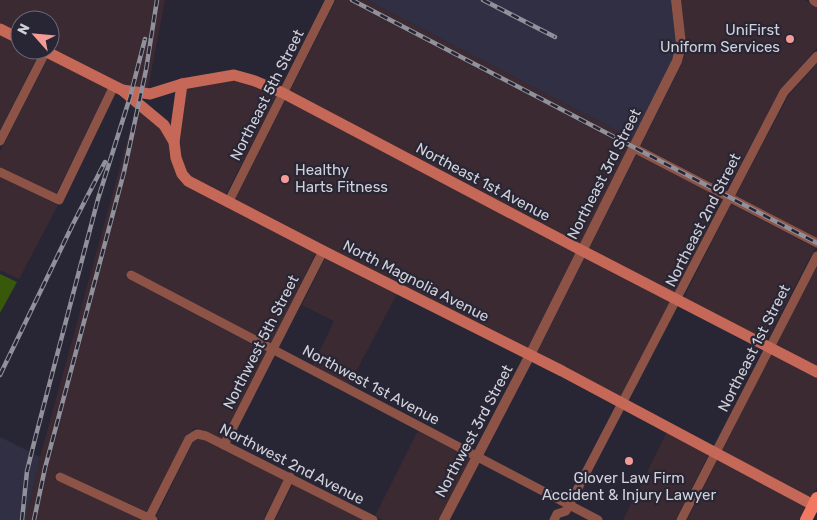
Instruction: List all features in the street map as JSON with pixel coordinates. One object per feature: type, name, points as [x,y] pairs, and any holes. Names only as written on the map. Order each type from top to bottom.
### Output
[{"type":"main road","name":"North Magnolia Avenue","points":[[60,59],[118,88],[164,125],[174,142],[176,158],[182,174],[188,181],[816,503]]},
{"type":"main road","name":"Northeast 1st Avenue","points":[[118,88],[150,94],[182,84],[234,76],[255,81],[283,93],[582,251],[817,372]]},
{"type":"main road","points":[[174,142],[182,84]]},
{"type":"main road","points":[[806,520],[816,503]]},
{"type":"street","name":"Northeast 5th Street","points":[[228,203],[330,0]]},
{"type":"street","name":"Northeast 3rd Street","points":[[530,355],[677,61],[681,44],[676,0]]},
{"type":"street","name":"Northeast 2nd Street","points":[[554,520],[557,514],[566,511],[678,299],[784,92],[817,56]]},
{"type":"street","points":[[0,141],[40,60]]},
{"type":"street","points":[[0,172],[59,200],[118,88]]},
{"type":"street","points":[[634,148],[817,244]]},
{"type":"street","name":"Northwest 5th Street","points":[[224,445],[323,251]]},
{"type":"street","name":"Northeast 1st Street","points":[[681,520],[817,256]]},
{"type":"street","name":"Northwest 1st Avenue","points":[[131,275],[598,520]]},
{"type":"street","name":"Northwest 3rd Street","points":[[444,520],[530,355]]},
{"type":"street","name":"Northwest 2nd Avenue","points":[[150,519],[189,439],[197,434],[206,436],[374,520]]},
{"type":"street","points":[[60,476],[150,519]]},
{"type":"street","points":[[269,520],[290,478]]},
{"type":"shaded area","points":[[0,0],[165,0],[148,89],[125,86],[60,54],[60,10],[10,10],[10,29],[0,24]]},
{"type":"shaded area","points":[[336,0],[367,0],[633,139],[580,245],[290,91]]},
{"type":"shaded area","points":[[367,0],[671,0],[676,43],[672,60],[633,139]]},
{"type":"shaded area","points":[[681,0],[804,0],[817,7],[817,48],[780,90],[726,191],[641,146],[682,64],[686,45]]},
{"type":"shaded area","points":[[0,34],[10,39],[10,60],[35,60],[0,130]]},
{"type":"shaded area","points":[[47,60],[52,60],[108,88],[56,194],[0,167],[0,152]]},
{"type":"shaded area","points":[[817,64],[817,239],[735,196],[789,95]]},
{"type":"shaded area","points":[[234,80],[254,85],[277,95],[225,196],[191,178],[186,172],[181,158],[179,144],[181,143],[179,141],[186,88]]},
{"type":"shaded area","points":[[286,99],[576,253],[528,349],[234,201]]},
{"type":"shaded area","points":[[136,109],[160,128],[169,142],[177,175],[316,253],[271,344],[129,269],[125,277],[267,352],[222,439],[197,428],[193,429],[185,437],[147,512],[57,471],[54,479],[143,520],[26,520],[40,457]]},
{"type":"shaded area","points":[[637,154],[722,199],[675,293],[589,249]]},
{"type":"shaded area","points":[[0,177],[58,205],[19,279],[0,270]]},
{"type":"shaded area","points":[[731,204],[815,248],[766,341],[684,298]]},
{"type":"shaded area","points":[[585,257],[671,301],[620,398],[537,353]]},
{"type":"shaded area","points":[[325,258],[397,294],[349,385],[313,365],[334,321],[302,305]]},
{"type":"shaded area","points":[[817,267],[817,367],[775,346]]},
{"type":"shaded area","points":[[771,354],[817,377],[817,487],[811,499],[722,451]]},
{"type":"shaded area","points":[[418,431],[472,458],[438,520],[383,520],[375,516]]},
{"type":"shaded area","points":[[667,432],[709,454],[675,520],[623,520]]},
{"type":"shaded area","points":[[0,437],[40,457],[26,520],[0,520]]},
{"type":"shaded area","points":[[198,439],[284,479],[263,520],[162,520],[156,517],[193,442]]},
{"type":"shaded area","points":[[718,459],[807,507],[800,520],[687,520]]},
{"type":"shaded area","points":[[293,484],[364,520],[275,520]]},
{"type":"green space","points":[[0,274],[17,282],[0,313]]},
{"type":"railway","points":[[34,520],[45,468],[124,172],[146,70],[157,0]]},
{"type":"railway","points":[[352,0],[817,243]]},
{"type":"railway","points":[[483,0],[555,37]]},
{"type":"railway","points":[[22,520],[27,471],[35,439],[98,199],[130,97],[145,39]]},
{"type":"railway","points":[[0,375],[105,162]]},
{"type":"place","name":"UniFirst Uniform Services","points":[[790,39]]},
{"type":"place","name":"Healthy Harts Fitness","points":[[285,179]]},
{"type":"place","name":"Glover Law Firm Accident & Injury Lawyer","points":[[629,461]]}]
